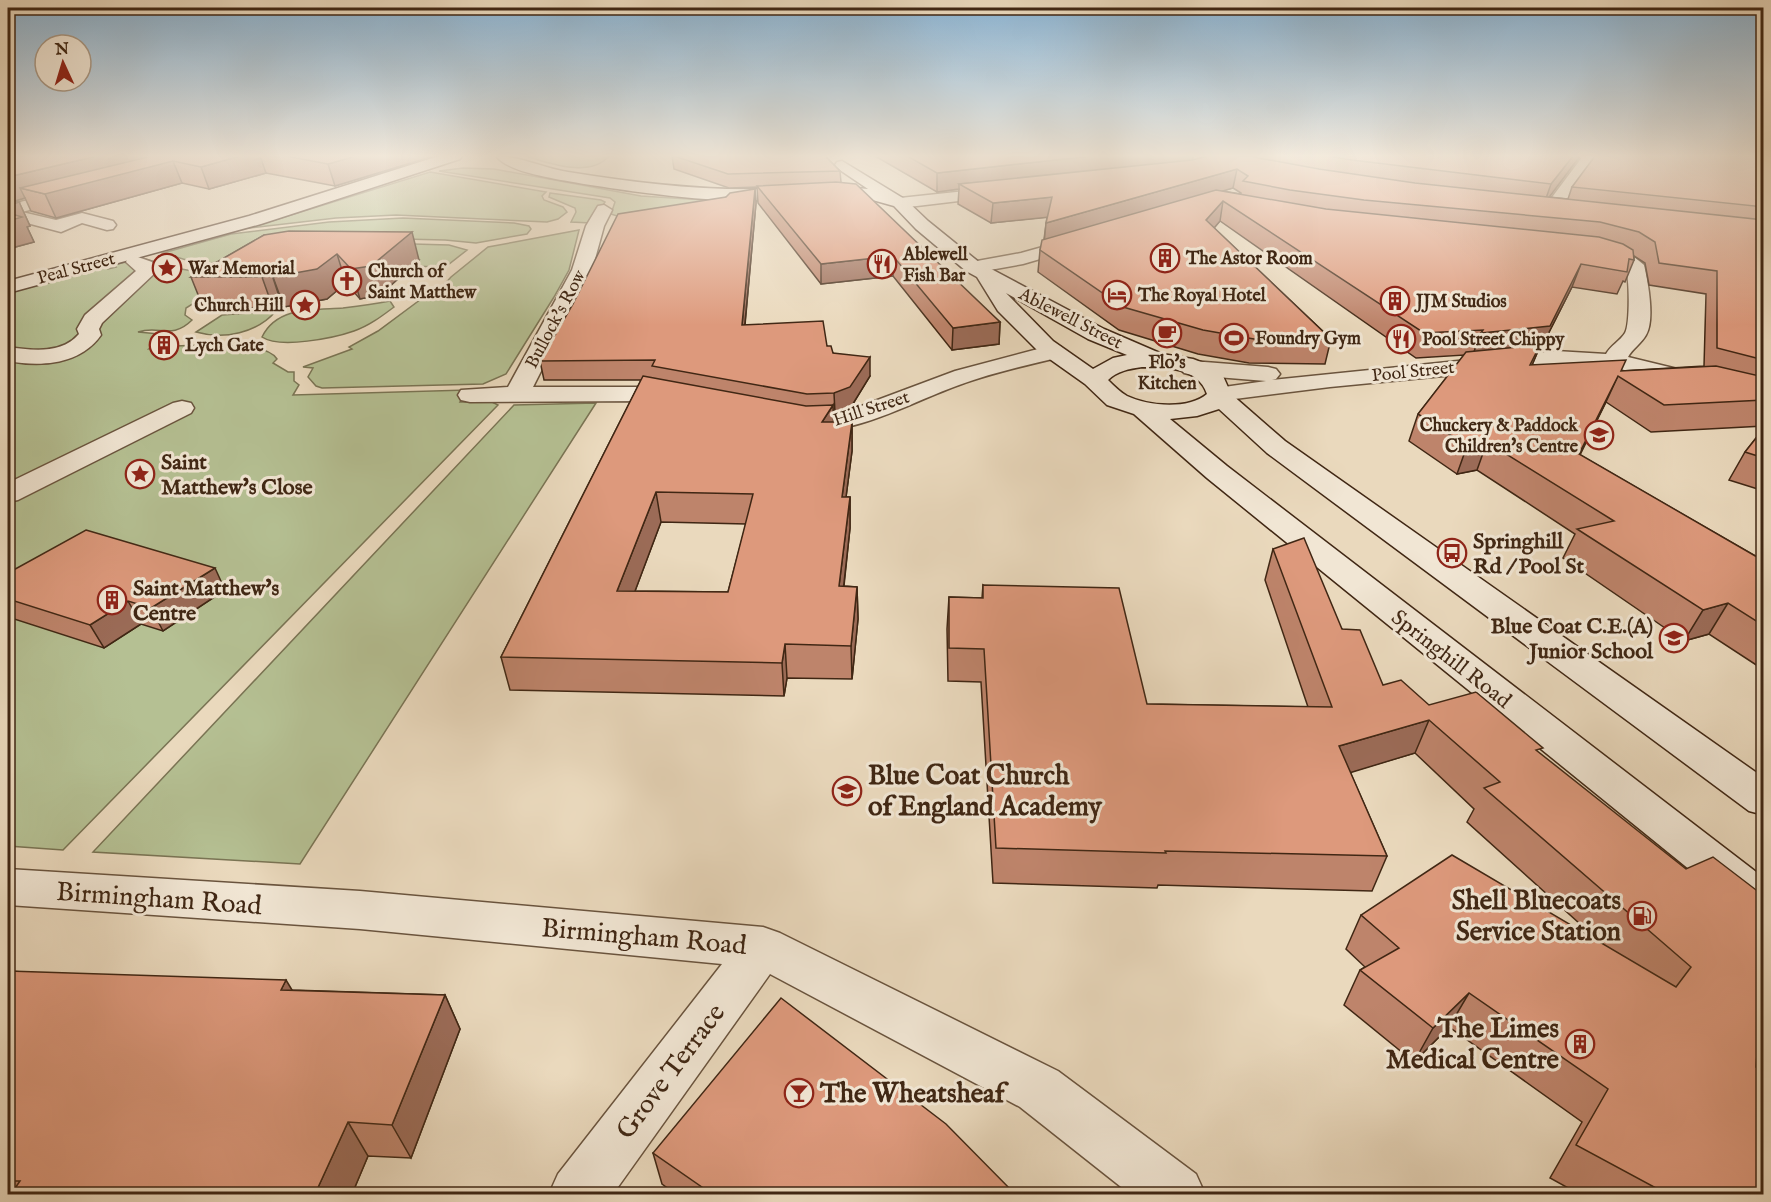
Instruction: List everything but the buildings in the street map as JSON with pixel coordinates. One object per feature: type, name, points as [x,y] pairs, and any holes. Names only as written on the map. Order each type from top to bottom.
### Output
[{"type":"street","points":[[8,212],[67,229],[82,218],[107,225]]},
{"type":"street","name":"Peal Street","points":[[8,286],[140,256],[279,212]]},
{"type":"street","name":"Ablewell Street","points":[[909,212],[979,271],[1096,334],[1157,360]]},
{"type":"street","points":[[1553,212],[1571,214]]},
{"type":"street","name":"Bullock's Row","points":[[517,394],[582,270],[600,218],[618,222]]},
{"type":"street","points":[[979,271],[1103,234]]},
{"type":"street","points":[[1573,250],[1611,256],[1635,266],[1639,327],[1629,342],[1617,353],[1616,361]]},
{"type":"street","points":[[8,354],[35,357],[76,348],[89,338],[88,328],[93,320],[146,272],[140,256]]},
{"type":"street","name":"Ablewell Street","points":[[979,271],[992,291],[1053,352],[1095,381],[1111,398],[1143,409]]},
{"type":"street","name":"Hill Street","points":[[774,417],[808,424],[838,423],[951,380],[1053,352]]},
{"type":"street","name":"Pool Street","points":[[1219,395],[1330,380],[1556,358],[1616,361],[1764,397]]},
{"type":"street","points":[[1095,381],[1101,373],[1114,365],[1137,360],[1157,360],[1192,368],[1215,381],[1219,388],[1219,395],[1276,447],[1764,800]]},
{"type":"street","name":"Pool Street","points":[[1192,368],[1330,380]]},
{"type":"street","points":[[470,395],[649,394],[706,405]]},
{"type":"street","points":[[1143,409],[1167,412],[1192,410],[1209,404],[1219,395]]},
{"type":"street","points":[[8,494],[182,408]]},
{"type":"street","name":"Springhill Road","points":[[1143,409],[1226,479],[1764,904]]},
{"type":"street","name":"Birmingham Road","points":[[25,889],[360,910],[763,947],[1039,1089],[1176,1194]]},
{"type":"street","name":"Grove Terrace","points":[[578,1194],[763,947]]},
{"type":"green space","points":[[300,212],[567,212],[558,219],[547,222],[396,215],[336,218],[249,228]]},
{"type":"green space","points":[[576,212],[598,212],[591,223],[571,222]]},
{"type":"green space","points":[[612,212],[651,212],[620,217],[611,214]]},
{"type":"green space","points":[[403,218],[514,223],[529,226],[531,229],[527,234],[476,243],[360,238],[203,265],[163,253],[231,234],[329,222]]},
{"type":"green space","points":[[579,230],[569,270],[506,374],[483,384],[322,388],[316,386],[308,377],[313,368],[303,367],[352,349],[349,347],[378,331],[436,288],[440,289],[488,247]]},
{"type":"green space","points":[[377,243],[449,245],[467,250],[439,272],[430,272],[436,267],[413,266]]},
{"type":"green space","points":[[142,258],[172,267],[168,269],[176,268],[203,273],[218,288],[186,308],[185,315],[192,320],[185,326],[172,331],[138,332],[170,335],[149,349],[167,350],[172,346],[228,345],[258,349],[270,353],[277,359],[273,363],[288,372],[294,372],[294,381],[299,385],[293,395],[467,390],[460,402],[492,402],[498,405],[63,850],[8,846],[8,293],[104,267],[108,269],[116,267],[114,265]]},
{"type":"green space","points":[[390,301],[394,307],[385,314],[345,334],[294,342],[281,342],[262,337],[269,327],[287,315],[309,310]]},
{"type":"green space","points":[[276,311],[259,325],[239,333],[218,335],[196,332],[222,315]]},
{"type":"green space","points":[[596,403],[300,864],[93,852],[514,405]]},
{"type":"place","name":"The Astor Room","points":[[1165,258]]},
{"type":"place","name":"Ablewell Fish Bar","points":[[882,264]]},
{"type":"place","name":"War Memorial","points":[[167,268]]},
{"type":"place","name":"Church of Saint Matthew","points":[[347,281]]},
{"type":"place","name":"The Royal Hotel","points":[[1117,295]]},
{"type":"place","name":"JJM Studios","points":[[1395,301]]},
{"type":"place","name":"Church Hill","points":[[305,305]]},
{"type":"place","name":"Flo's Kitchen","points":[[1167,333]]},
{"type":"place","name":"Foundry Gym","points":[[1234,338]]},
{"type":"place","name":"Pool Street Chippy","points":[[1401,339]]},
{"type":"place","name":"Lych Gate","points":[[164,345]]},
{"type":"place","name":"Chuckery & Paddock Children's Centre","points":[[1599,435]]},
{"type":"place","name":"Saint Matthew's Close","points":[[140,474]]},
{"type":"place","name":"Springhill Rd / Pool St","points":[[1452,553]]},
{"type":"place","name":"Saint Matthew's Centre","points":[[112,600]]},
{"type":"place","name":"Blue Coat C.E.(A) Junior School","points":[[1674,638]]},
{"type":"place","name":"Blue Coat Church of England Academy","points":[[847,791]]},
{"type":"place","name":"Shell Bluecoats Service Station","points":[[1642,916]]},
{"type":"place","name":"The Limes Medical Centre","points":[[1580,1044]]},
{"type":"place","name":"The Wheatsheaf","points":[[799,1093]]}]
